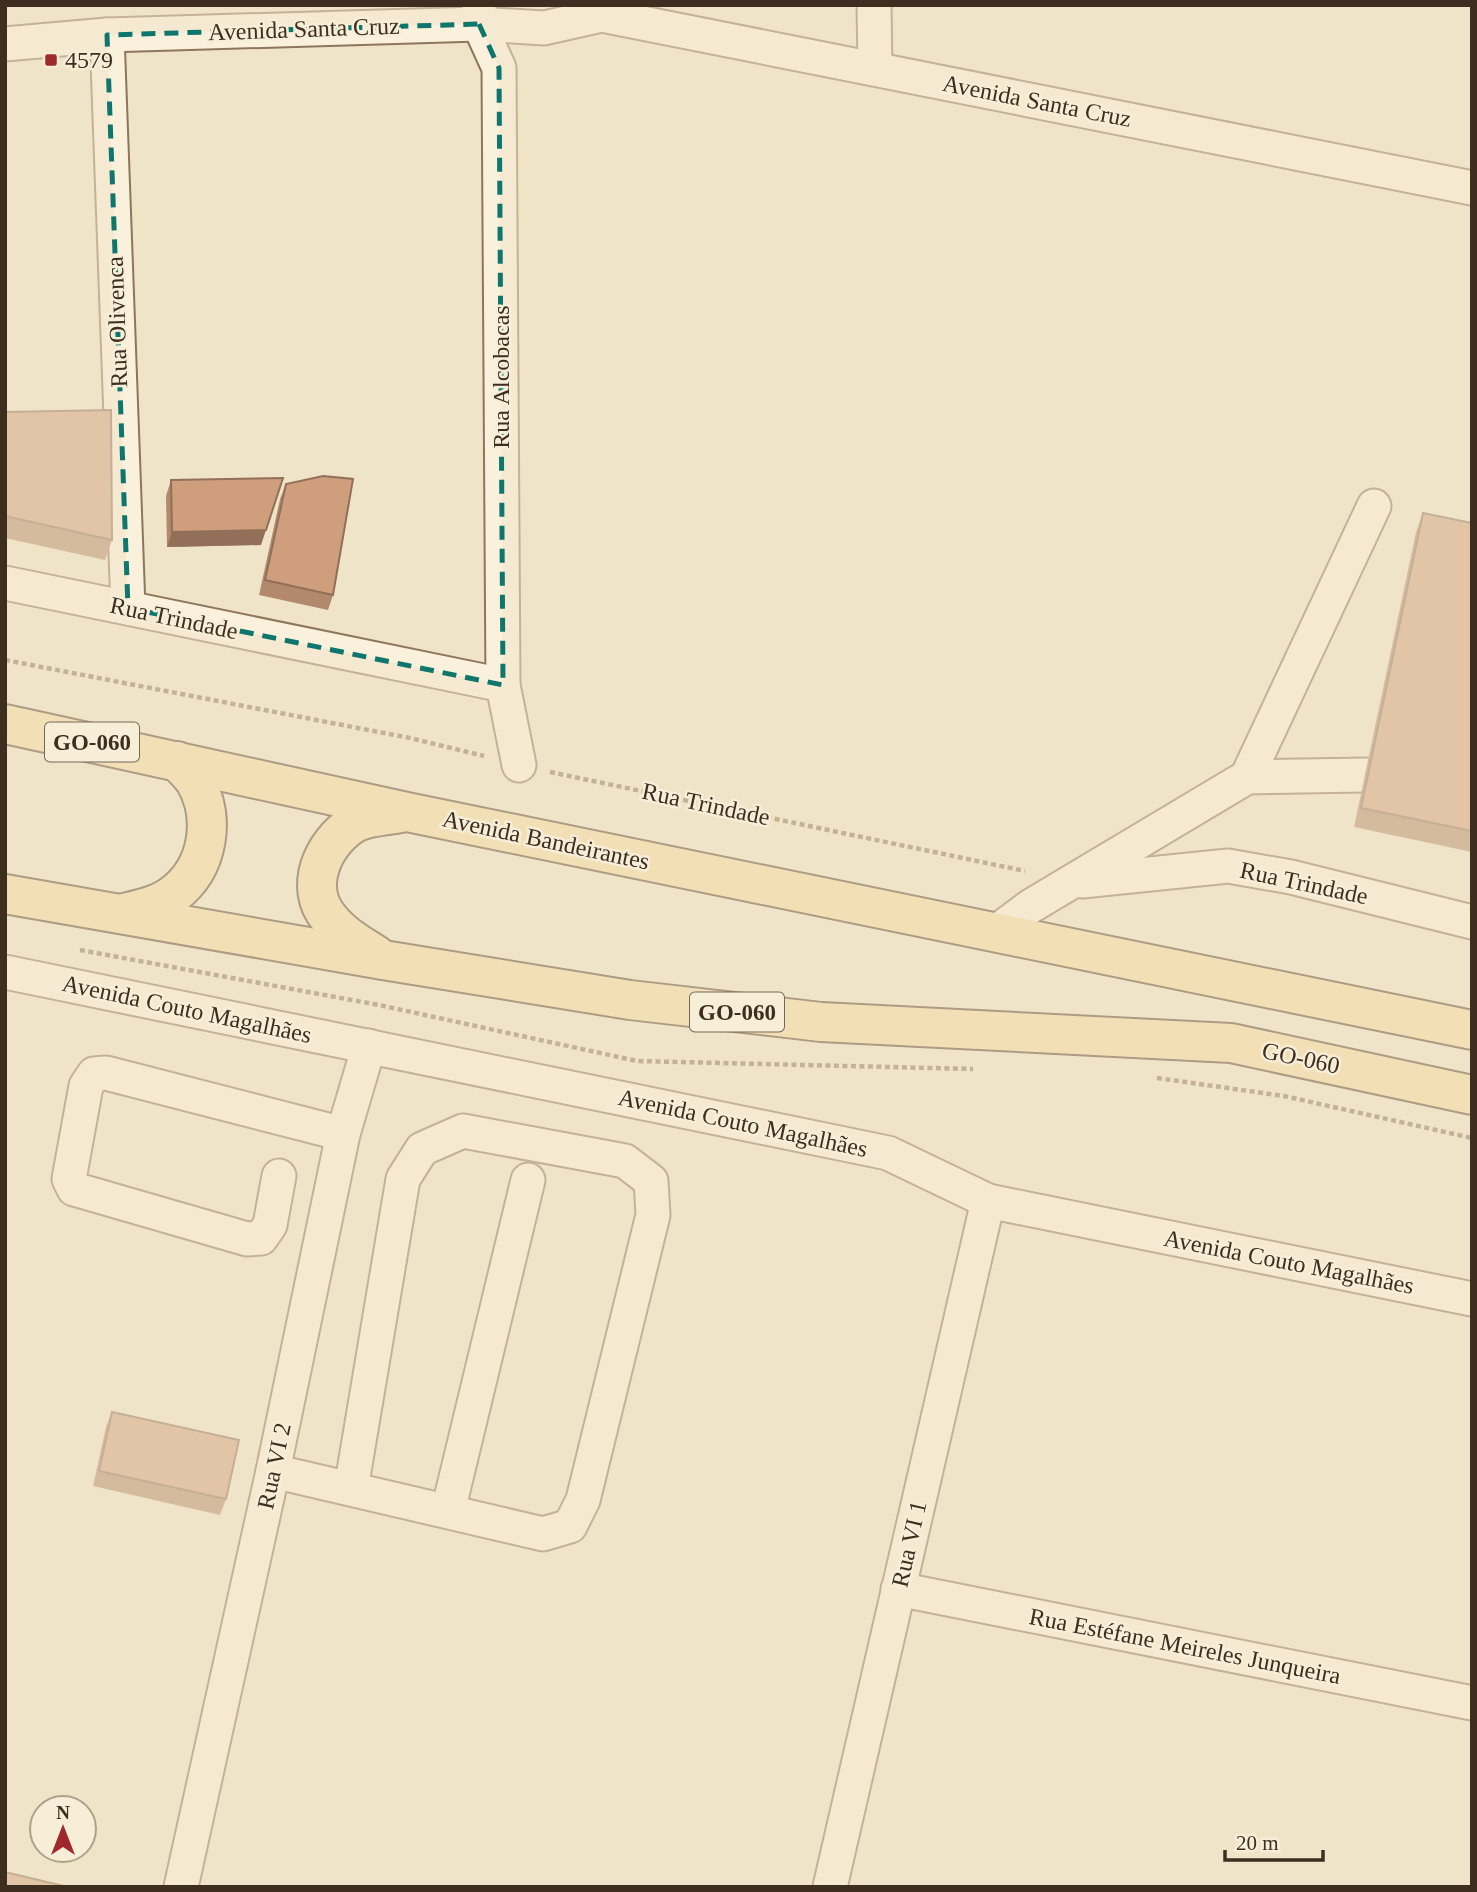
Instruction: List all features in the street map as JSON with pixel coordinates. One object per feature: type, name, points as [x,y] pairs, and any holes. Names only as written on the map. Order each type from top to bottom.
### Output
[{"type":"main road","name":"Avenida Bandeirantes","points":[[6,724],[407,812],[996,932]]},
{"type":"main road","points":[[124,914],[152,906],[174,894],[192,876],[203,853],[208,828],[204,803],[194,780],[177,761]]},
{"type":"main road","points":[[383,960],[348,937],[327,916],[317,892],[320,863],[334,840],[355,822],[407,812]]},
{"type":"main road","name":"GO-060","points":[[5,894],[630,1000],[821,1023],[1231,1042],[1472,1095]]},
{"type":"main road","name":"GO-060","points":[[996,932],[1472,1030]]},
{"type":"street","points":[[874,5],[875,68]]},
{"type":"street","name":"Avenida Santa Cruz","points":[[5,44],[107,35],[479,15],[544,16],[596,10],[1472,188]]},
{"type":"street","name":"Rua Alcobacas","points":[[479,15],[499,68],[503,685]]},
{"type":"street","points":[[499,68],[544,16]]},
{"type":"street","name":"Rua Olivenca","points":[[107,35],[128,608]]},
{"type":"street","points":[[1247,777],[1374,506]]},
{"type":"street","name":"Rua Trindade","points":[[5,583],[503,685]]},
{"type":"street","points":[[503,685],[519,765]]},
{"type":"street","points":[[996,932],[1031,906],[1247,777],[1364,775]]},
{"type":"street","name":"Rua Trindade","points":[[1073,881],[1228,866],[1291,877],[1472,922]]},
{"type":"street","name":"Avenida Couto Magalhães","points":[[5,972],[888,1153],[988,1201],[1472,1299]]},
{"type":"street","name":"Rua VI 2","points":[[181,1887],[274,1471],[343,1134],[369,1046]]},
{"type":"street","points":[[279,1176],[270,1225],[261,1238],[247,1239],[74,1189],[69,1179],[86,1086],[94,1074],[106,1073],[343,1134]]},
{"type":"street","points":[[274,1471],[542,1534],[570,1525],[583,1500],[653,1215],[651,1181],[625,1161],[463,1131],[422,1149],[402,1179],[351,1489]]},
{"type":"street","points":[[448,1511],[528,1180]]},
{"type":"street","name":"Rua VI 1","points":[[830,1887],[988,1201]]},
{"type":"street","name":"Rua Estéfane Meireles Junqueira","points":[[898,1589],[1472,1703]]},
{"type":"path","name":"Rua Trindade","points":[[5,660],[410,738],[519,765],[1073,881]]},
{"type":"highlighted area","points":[[479,24],[499,68],[503,685],[128,608],[107,35]]},
{"type":"building","points":[[111,410],[112,540],[5,516],[5,412]]},
{"type":"building","points":[[323,476],[353,479],[333,595],[265,580],[286,484]]},
{"type":"building","points":[[283,478],[266,530],[172,532],[171,480]]},
{"type":"building","points":[[1423,513],[1472,523],[1472,831],[1361,808]]},
{"type":"building","points":[[112,1412],[239,1440],[226,1499],[99,1471]]},
{"type":"building","points":[[5,1872],[68,1887],[5,1887]]},
{"type":"place","name":"4579","points":[[51,60]]}]
